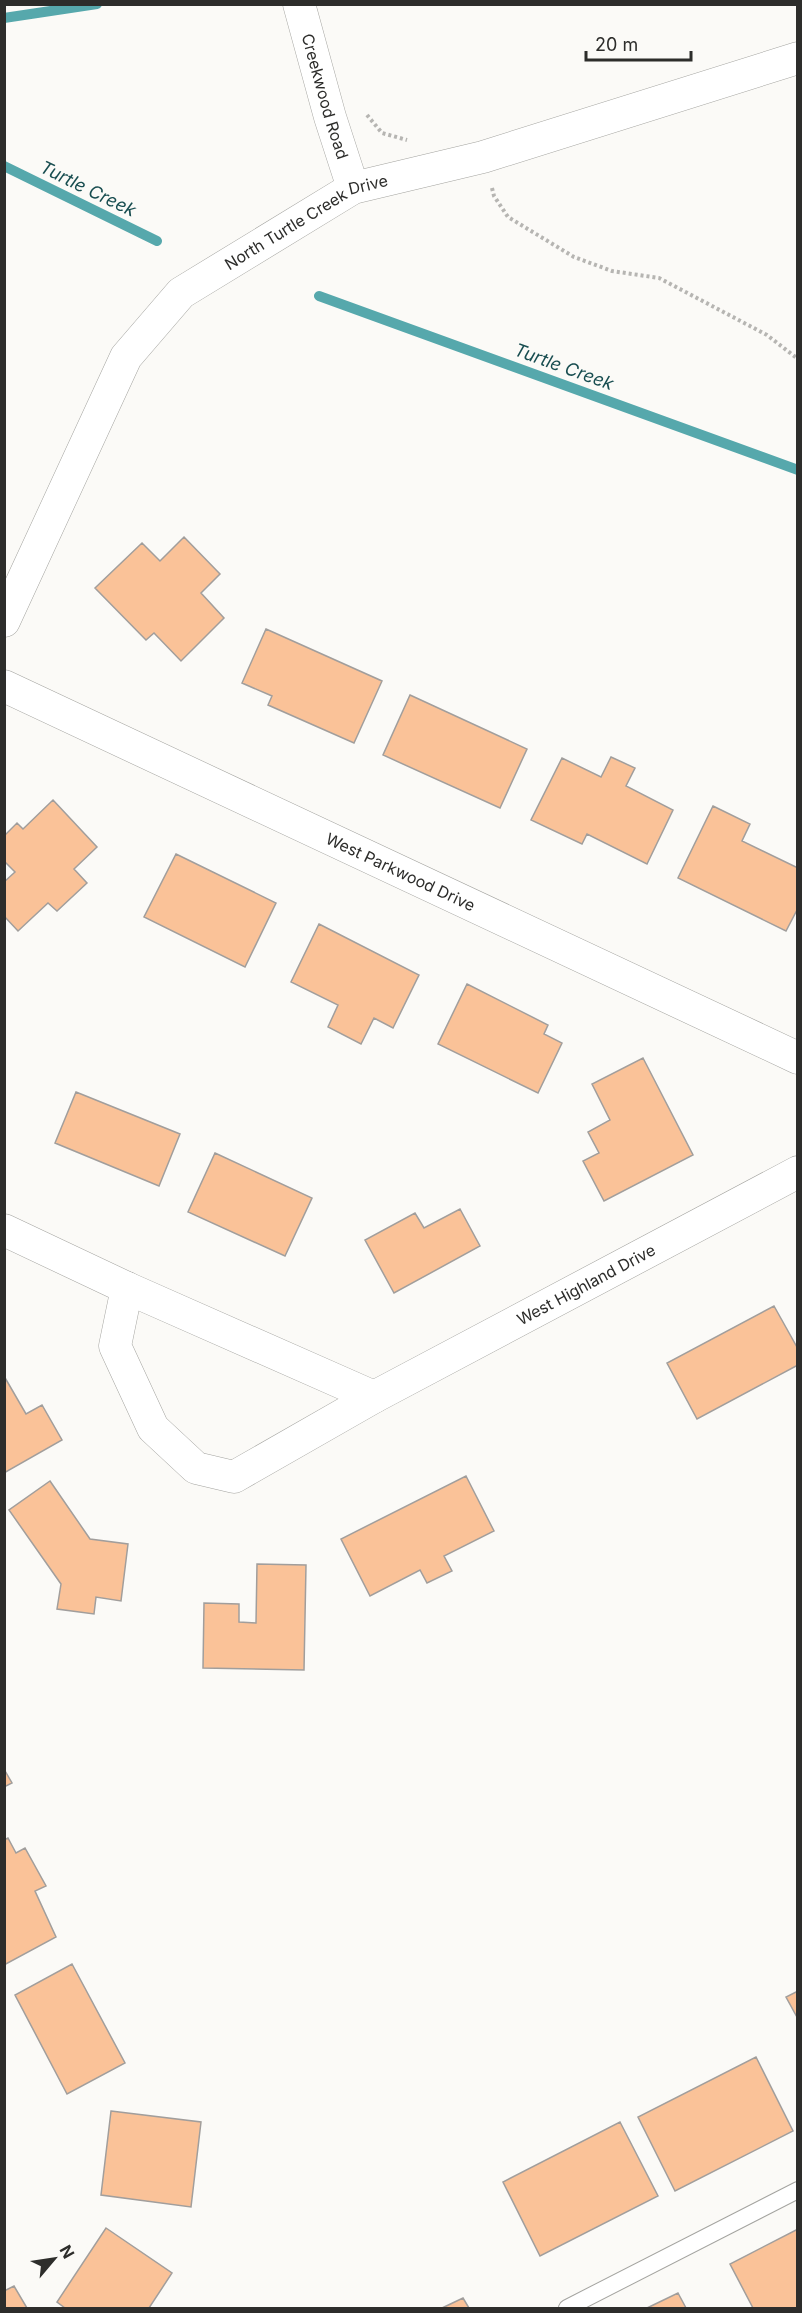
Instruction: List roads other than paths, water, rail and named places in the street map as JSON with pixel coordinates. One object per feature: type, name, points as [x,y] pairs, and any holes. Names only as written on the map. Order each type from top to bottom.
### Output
[{"type":"street","name":"Creekwood Road","points":[[299,4],[353,188]]},
{"type":"street","name":"North Turtle Creek Drive","points":[[4,621],[126,357],[181,293],[353,188],[483,157],[798,58]]},
{"type":"street","name":"West Parkwood Drive","points":[[4,686],[798,1058]]},
{"type":"street","name":"West Highland Drive","points":[[127,1288],[115,1346],[153,1428],[196,1468],[234,1477],[374,1397],[798,1172]]},
{"type":"street","points":[[4,1230],[127,1288],[374,1397]]},
{"type":"lane","points":[[567,2308],[798,2190]]},
{"type":"waterway","points":[[4,18],[97,4]]},
{"type":"waterway","name":"Turtle Creek","points":[[4,166],[157,241]]},
{"type":"waterway","name":"Turtle Creek","points":[[319,296],[798,470]]}]
